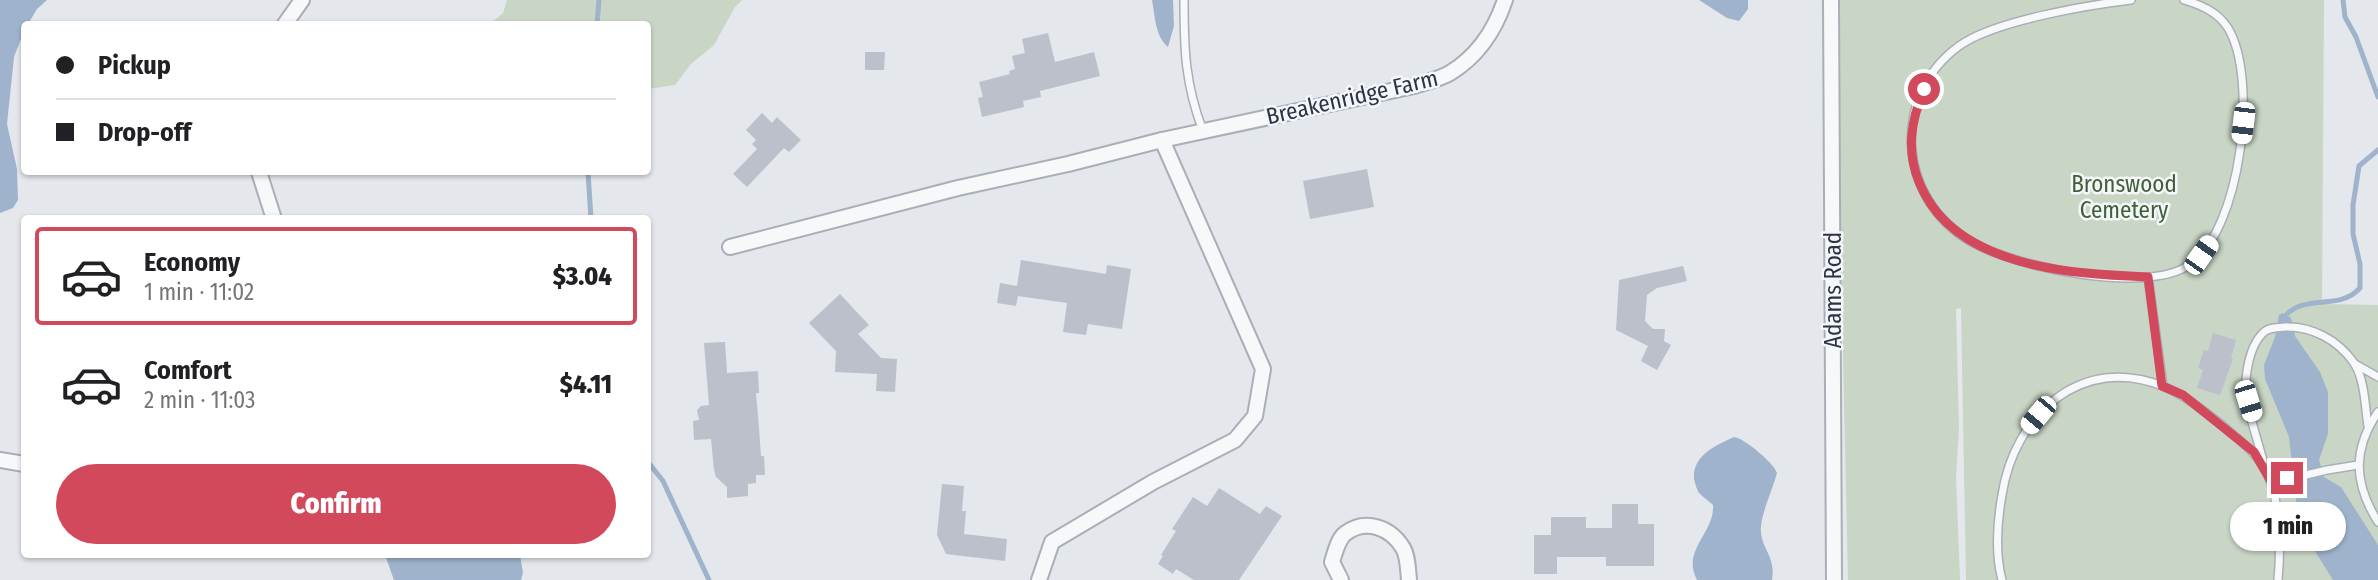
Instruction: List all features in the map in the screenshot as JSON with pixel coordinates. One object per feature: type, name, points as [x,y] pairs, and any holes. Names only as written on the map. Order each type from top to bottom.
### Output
[{"type":"street","name":"Breakenridge Farm","points":[[730,247],[958,188],[1162,140],[1415,86],[1450,73],[1486,40],[1498,20],[1505,0]]},
{"type":"street","name":"Adams Road","points":[[1831,0],[1834,580]]},
{"type":"street","points":[[287,21],[301,1]]},
{"type":"street","points":[[1039,580],[1052,542],[1153,482],[1235,440],[1255,416],[1263,369],[1162,140]]},
{"type":"street","points":[[260,175],[273,215]]},
{"type":"street","points":[[0,460],[21,464]]},
{"type":"street","points":[[1341,580],[1332,562],[1338,544],[1345,533],[1365,525],[1378,526],[1392,536],[1404,550],[1409,580]]},
{"type":"lane","points":[[1184,0],[1186,70],[1192,103],[1203,131]]},
{"type":"lane","points":[[2131,0],[2100,3],[2007,26],[1960,45],[1946,57],[1924,89],[1913,120],[1911,156],[1931,208],[1957,233],[1978,245],[2059,270],[2094,275],[2148,277],[2178,272],[2201,255],[2210,242],[2225,208],[2235,176],[2243,123],[2243,78],[2228,27],[2208,9],[2184,0]]},
{"type":"lane","points":[[2148,277],[2162,386]]},
{"type":"lane","points":[[2264,467],[2248,401],[2247,371],[2256,343],[2266,330],[2297,327],[2317,332],[2329,339],[2354,363],[2378,377]]},
{"type":"lane","points":[[2354,363],[2360,377],[2368,426]]},
{"type":"lane","points":[[2002,580],[1997,546],[1999,510],[2005,474],[2019,440],[2038,415],[2065,392],[2093,382],[2120,378],[2140,380],[2183,395],[2254,452],[2272,483],[2279,540],[2278,580]]},
{"type":"lane","points":[[2378,412],[2368,426],[2358,465],[2361,488],[2378,522]]},
{"type":"lane","points":[[2272,483],[2358,465]]},
{"type":"green space","points":[[507,0],[742,0],[735,7],[714,45],[691,64],[675,85],[651,89],[651,21],[494,21],[503,13]]},
{"type":"green space","name":"Bronswood Cemetery","points":[[1839,0],[2324,0],[2322,304],[2378,305],[2378,580],[1966,580],[1961,308],[1956,309],[1959,428],[1956,477],[1960,580],[1848,580],[1842,309],[1839,308]]},
{"type":"water","points":[[0,0],[47,0],[30,21],[21,21],[21,39],[14,57],[7,124],[17,169],[18,200],[13,208],[0,213]]},
{"type":"water","points":[[1152,0],[1173,0],[1174,26],[1168,47],[1158,32]]},
{"type":"water","points":[[1699,0],[1748,0],[1748,9],[1739,21],[1727,18]]},
{"type":"water","points":[[2283,313],[2291,318],[2295,336],[2320,372],[2328,392],[2328,434],[2319,460],[2324,477],[2341,487],[2378,545],[2378,580],[2333,580],[2298,519],[2289,437],[2265,379],[2264,365],[2275,337],[2279,315]]},
{"type":"water","points":[[1734,437],[1758,452],[1777,473],[1761,526],[1762,538],[1771,559],[1772,580],[1697,580],[1693,569],[1696,550],[1709,524],[1713,505],[1698,491],[1694,471],[1706,452]]},
{"type":"water","points":[[386,558],[520,558],[523,573],[521,580],[394,580]]},
{"type":"building","points":[[1048,33],[1055,62],[1094,52],[1100,76],[1040,91],[1041,97],[1023,101],[1024,107],[982,117],[978,98],[983,97],[979,82],[1010,74],[1009,71],[1015,69],[1012,56],[1025,53],[1022,39]]},
{"type":"building","points":[[865,52],[885,52],[884,70],[865,70]]},
{"type":"building","points":[[762,113],[772,123],[777,117],[801,140],[789,152],[784,148],[747,187],[733,174],[757,149],[752,144],[756,140],[746,130]]},
{"type":"building","points":[[1367,169],[1374,207],[1310,219],[1303,181]]},
{"type":"building","points":[[1021,260],[1106,274],[1107,265],[1131,269],[1122,329],[1088,324],[1086,335],[1063,332],[1067,303],[1018,296],[1016,306],[997,303],[1000,283],[1017,286]]},
{"type":"building","points":[[1683,266],[1687,281],[1657,288],[1647,295],[1645,321],[1653,329],[1665,329],[1664,341],[1671,345],[1657,370],[1641,361],[1648,346],[1616,330],[1619,280]]},
{"type":"building","points":[[840,294],[869,325],[858,334],[881,358],[897,359],[895,392],[876,391],[877,374],[835,372],[836,351],[809,323]]},
{"type":"building","points":[[2213,333],[2236,340],[2231,358],[2233,359],[2220,395],[2197,388],[2203,370],[2198,368],[2204,350],[2208,351]]},
{"type":"building","points":[[725,342],[727,373],[758,371],[759,393],[756,393],[765,475],[756,475],[756,483],[748,484],[748,496],[727,498],[727,487],[716,477],[714,470],[711,439],[694,440],[693,421],[699,420],[697,410],[701,406],[709,405],[704,343]]},
{"type":"building","points":[[942,484],[964,486],[964,534],[1007,539],[1005,561],[946,554],[937,535]]},
{"type":"building","points":[[1219,488],[1260,514],[1266,506],[1282,516],[1239,580],[1194,580],[1176,569],[1173,574],[1158,564],[1176,531],[1172,529],[1193,497],[1207,506]]},
{"type":"building","points":[[1612,504],[1638,504],[1638,524],[1654,524],[1654,566],[1606,566],[1606,557],[1557,557],[1557,574],[1534,574],[1534,535],[1551,535],[1551,517],[1586,517],[1586,528],[1612,528]]},
{"type":"waterway","points":[[597,21],[599,0]]},
{"type":"waterway","points":[[2343,0],[2345,17],[2356,37],[2378,97]]},
{"type":"waterway","points":[[2287,314],[2304,305],[2343,299],[2360,288],[2360,264],[2353,234],[2353,205],[2359,166],[2378,150]]},
{"type":"waterway","points":[[588,175],[591,215]]},
{"type":"waterway","points":[[651,466],[663,481],[709,580]]},
{"type":"route","points":[[1924,89],[1913,120],[1911,156],[1923,192],[1931,208],[1943,221],[1978,245],[2027,262],[2094,275],[2148,277],[2162,386],[2183,395],[2254,452],[2272,483],[2287,478]]}]
